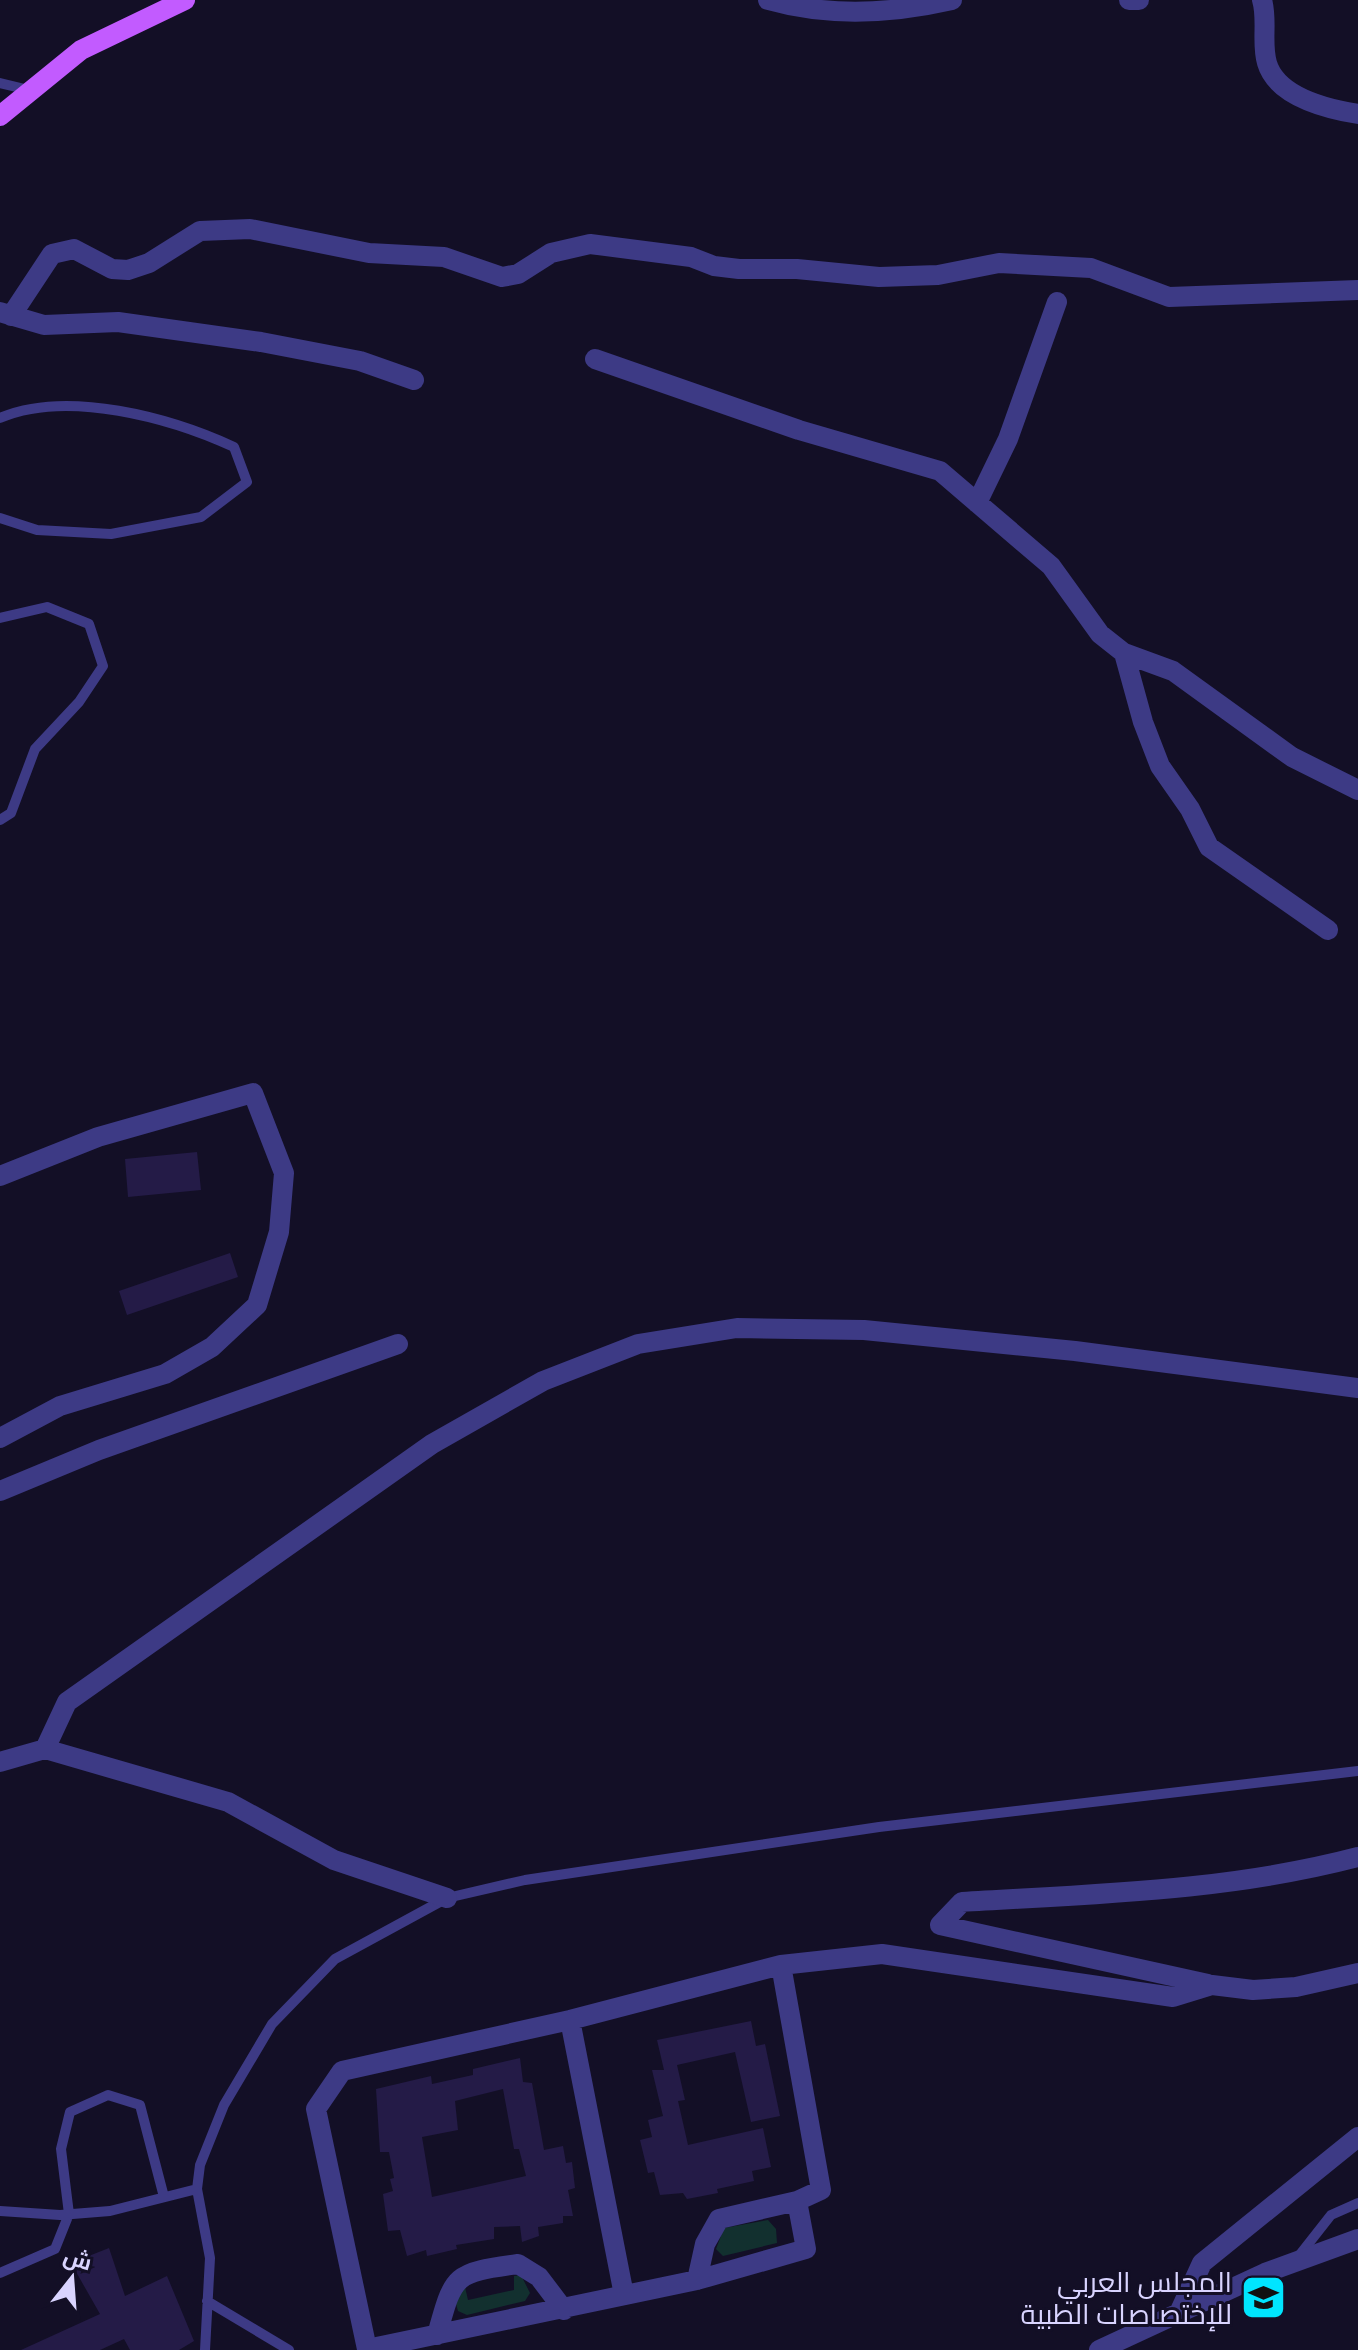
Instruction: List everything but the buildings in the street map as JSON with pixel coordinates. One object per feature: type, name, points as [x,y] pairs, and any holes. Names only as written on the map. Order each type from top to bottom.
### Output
[{"type":"main road","points":[[0,116],[81,50],[185,0]]},
{"type":"street","points":[[768,0],[791,6],[867,12],[952,0]]},
{"type":"street","points":[[1129,0],[1139,0]]},
{"type":"street","points":[[1262,0],[1267,63],[1275,78],[1310,101],[1358,114]]},
{"type":"street","points":[[414,380],[360,361],[261,342],[118,322],[44,325],[5,314],[52,254],[61,249],[74,249],[112,269],[128,270],[149,263],[187,237],[218,228],[250,229],[369,253],[444,257],[502,277],[518,274],[551,253],[590,244],[691,257],[714,266],[739,269],[797,269],[879,277],[938,275],[999,263],[1091,268],[1169,297],[1358,290]]},
{"type":"street","points":[[977,503],[1008,439],[1057,302]]},
{"type":"street","points":[[595,359],[799,430],[916,462],[955,481],[1051,566],[1100,634],[1124,653],[1173,671],[1292,757],[1358,790]]},
{"type":"street","points":[[1124,653],[1143,722],[1160,766],[1190,809],[1209,847],[1328,930]]},
{"type":"street","points":[[0,1176],[98,1137],[253,1093],[284,1173],[279,1232],[257,1305],[212,1347],[165,1374],[60,1406],[0,1438]]},
{"type":"street","points":[[45,1749],[67,1702],[407,1461],[543,1381],[638,1344],[737,1328],[864,1330],[1075,1351],[1358,1388]]},
{"type":"street","points":[[0,1491],[99,1450],[398,1344]]},
{"type":"street","points":[[0,1762],[45,1749],[228,1802],[334,1860],[447,1898]]},
{"type":"street","points":[[1358,1857],[1305,1871],[1161,1890],[962,1902],[940,1925],[1212,1985],[1253,1990],[1296,1987],[1358,1973]]},
{"type":"street","points":[[797,2201],[806,2249],[697,2280],[365,2349],[316,2109],[342,2071],[570,2020],[781,1965],[882,1954],[1173,1997],[1212,1985]]},
{"type":"street","points":[[697,2280],[705,2244],[719,2219],[797,2201],[821,2190],[781,1965]]},
{"type":"street","points":[[570,2020],[624,2295]]},
{"type":"street","points":[[1179,2313],[1202,2263],[1358,2137]]},
{"type":"street","points":[[1099,2350],[1294,2262],[1358,2239]]},
{"type":"street","points":[[437,2335],[450,2288],[469,2271],[518,2264],[539,2277],[564,2310]]},
{"type":"lane","points":[[0,83],[31,90]]},
{"type":"lane","points":[[0,418],[23,408],[104,409],[188,426],[234,447],[247,482],[201,517],[111,534],[37,530],[0,518]]},
{"type":"lane","points":[[0,618],[47,607],[89,624],[103,666],[79,702],[35,749],[11,813],[0,820]]},
{"type":"lane","points":[[205,2350],[210,2258],[197,2189],[200,2165],[224,2105],[272,2024],[335,1959],[447,1898],[525,1880],[879,1827],[1358,1771]]},
{"type":"lane","points":[[0,2273],[55,2249],[69,2214],[61,2149],[70,2112],[108,2095],[140,2105],[164,2197]]},
{"type":"lane","points":[[0,2211],[69,2214],[110,2211],[197,2189]]},
{"type":"lane","points":[[1294,2262],[1331,2215],[1358,2203]]},
{"type":"lane","points":[[207,2301],[284,2349]]},
{"type":"green space","points":[[768,2220],[776,2229],[777,2243],[723,2256],[716,2249],[724,2228]]},
{"type":"green space","points":[[521,2275],[530,2293],[525,2301],[467,2315],[458,2311],[456,2304],[462,2288],[465,2287],[468,2300],[514,2290],[514,2276]]},
{"type":"place","name":"المجلس العربي للإختصاصات الطبية","points":[[1263,2298]]}]
